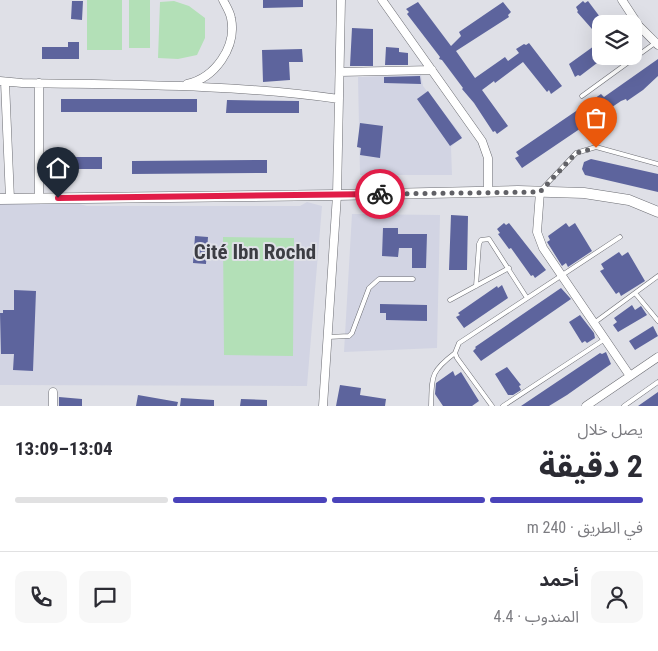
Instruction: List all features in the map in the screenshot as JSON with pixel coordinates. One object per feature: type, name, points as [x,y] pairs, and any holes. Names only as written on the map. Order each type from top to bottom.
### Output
[{"type":"street","points":[[178,86],[199,82],[214,70],[226,53],[232,33],[231,17],[223,0]]},
{"type":"street","points":[[323,406],[337,196],[341,0]]},
{"type":"street","points":[[382,0],[486,149],[488,191]]},
{"type":"street","points":[[622,0],[639,26],[656,44]]},
{"type":"street","points":[[340,72],[432,70]]},
{"type":"street","points":[[339,99],[308,94],[178,86],[2,81],[5,199],[337,196],[488,191],[540,192],[584,193],[629,200],[658,212]]},
{"type":"street","points":[[39,83],[39,198]]},
{"type":"street","points":[[540,192],[537,232],[543,248],[630,376]]},
{"type":"street","points":[[586,406],[658,356]]},
{"type":"street","points":[[53,392],[53,406]]},
{"type":"lane","points":[[582,96],[656,44]]},
{"type":"lane","points":[[540,192],[576,153],[596,148],[658,164]]},
{"type":"lane","points":[[431,406],[432,378],[436,369],[455,353],[456,348],[464,338],[563,276],[620,237]]},
{"type":"lane","points":[[476,286],[479,244],[481,240],[489,239],[527,298]]},
{"type":"lane","points":[[450,300],[509,268]]},
{"type":"lane","points":[[594,323],[658,276]]},
{"type":"lane","points":[[328,337],[349,336],[352,334],[369,288],[379,279],[413,279]]},
{"type":"lane","points":[[635,293],[658,321]]},
{"type":"lane","points":[[503,406],[605,339]]},
{"type":"lane","points":[[455,353],[492,406]]},
{"type":"lane","points":[[624,406],[658,382]]},
{"type":"shaded area","points":[[421,75],[423,86],[462,136],[451,147],[452,175],[360,175],[358,77]]},
{"type":"shaded area","points":[[307,202],[322,206],[307,386],[0,385],[0,204],[300,206]]},
{"type":"shaded area","points":[[352,214],[440,215],[437,348],[344,352]]},
{"type":"green space","points":[[87,0],[122,0],[122,50],[87,50]]},
{"type":"green space","points":[[129,0],[150,0],[150,48],[129,48]]},
{"type":"green space","points":[[174,1],[189,6],[205,18],[205,38],[197,55],[178,59],[158,58],[160,2]]},
{"type":"green space","points":[[223,237],[294,238],[293,356],[224,355]]},
{"type":"building","points":[[263,0],[303,0],[303,7],[263,8]]},
{"type":"building","points":[[72,1],[83,1],[82,20],[71,19]]},
{"type":"building","points":[[583,1],[585,3],[588,1],[598,15],[592,15],[592,29],[577,12],[576,7]]},
{"type":"building","points":[[418,2],[451,46],[461,36],[459,32],[503,2],[511,12],[508,15],[509,17],[456,51],[475,78],[505,57],[508,61],[519,53],[516,49],[529,43],[562,86],[551,94],[549,90],[547,92],[523,62],[495,83],[494,81],[482,90],[508,126],[497,134],[495,131],[493,132],[474,103],[407,14],[409,12],[406,9]]},
{"type":"building","points":[[352,28],[373,29],[373,66],[350,66]]},
{"type":"building","points":[[68,42],[79,42],[79,59],[42,59],[42,47],[68,47]]},
{"type":"building","points":[[386,47],[399,48],[399,52],[408,53],[408,65],[385,65]]},
{"type":"building","points":[[592,47],[592,65],[594,65],[580,76],[575,77],[569,64]]},
{"type":"building","points":[[302,49],[303,62],[289,62],[290,80],[263,82],[262,50]]},
{"type":"building","points":[[658,59],[658,76],[643,90],[627,101],[626,99],[621,101],[522,168],[515,158],[519,156],[516,152],[601,94],[604,97]]},
{"type":"building","points":[[420,76],[421,84],[384,83],[384,77]]},
{"type":"building","points":[[428,91],[462,138],[450,146],[417,99]]},
{"type":"building","points":[[61,99],[197,99],[197,112],[61,112]]},
{"type":"building","points":[[227,100],[299,101],[299,113],[226,113]]},
{"type":"building","points":[[360,123],[383,126],[380,158],[360,155],[361,148],[357,147]]},
{"type":"building","points":[[62,157],[102,157],[102,169],[62,169]]},
{"type":"building","points":[[591,159],[658,174],[658,192],[585,175],[582,169],[584,162]]},
{"type":"building","points":[[267,160],[267,173],[132,174],[132,161]]},
{"type":"building","points":[[451,215],[468,216],[467,270],[449,270]]},
{"type":"building","points":[[504,223],[506,225],[509,223],[546,270],[535,278],[533,275],[531,276],[511,248],[509,249],[498,234],[500,233],[497,229]]},
{"type":"building","points":[[566,223],[569,227],[575,223],[592,251],[568,267],[566,263],[562,266],[547,242],[550,240],[548,236]]},
{"type":"building","points":[[383,228],[398,228],[398,234],[427,234],[426,268],[412,268],[412,248],[399,248],[398,257],[382,256]]},
{"type":"building","points":[[195,236],[208,237],[206,264],[193,263]]},
{"type":"building","points":[[619,252],[622,256],[628,252],[645,281],[621,296],[619,292],[616,294],[600,271],[604,269],[601,264]]},
{"type":"building","points":[[502,285],[508,298],[464,328],[456,317],[460,315],[458,313],[497,286],[498,288]]},
{"type":"building","points":[[561,288],[571,299],[481,361],[473,351],[475,347]]},
{"type":"building","points":[[14,290],[36,291],[33,371],[13,370],[14,354],[1,354],[0,313],[3,313],[3,310],[14,310]]},
{"type":"building","points":[[380,304],[427,305],[427,321],[386,320],[386,313],[380,313]]},
{"type":"building","points":[[632,305],[635,310],[641,306],[647,315],[618,332],[613,325],[617,322],[614,318]]},
{"type":"building","points":[[580,315],[594,333],[595,338],[587,343],[585,341],[582,343],[569,322]]},
{"type":"building","points":[[653,326],[658,336],[635,350],[629,341]]},
{"type":"building","points":[[606,352],[611,364],[567,395],[549,406],[521,406],[600,353]]},
{"type":"building","points":[[507,367],[521,385],[519,386],[521,390],[513,395],[508,395],[495,374]]},
{"type":"building","points":[[453,371],[455,376],[461,372],[479,401],[472,406],[443,406],[435,394],[436,383]]},
{"type":"building","points":[[340,385],[361,388],[360,395],[386,399],[385,406],[336,406]]},
{"type":"building","points":[[658,392],[658,406],[638,406]]},
{"type":"building","points":[[138,395],[178,402],[177,406],[136,406]]},
{"type":"building","points":[[59,397],[82,399],[82,406],[59,406]]},
{"type":"building","points":[[181,398],[214,400],[214,406],[180,406]]},
{"type":"building","points":[[241,399],[267,400],[267,406],[240,406]]},
{"type":"way so far","points":[[380,194],[540,192],[576,153],[596,148]]},
{"type":"district","name":"Cité Ibn Rochd","points":[[255,252]]},
{"type":"route","points":[[58,198],[380,194]]}]
